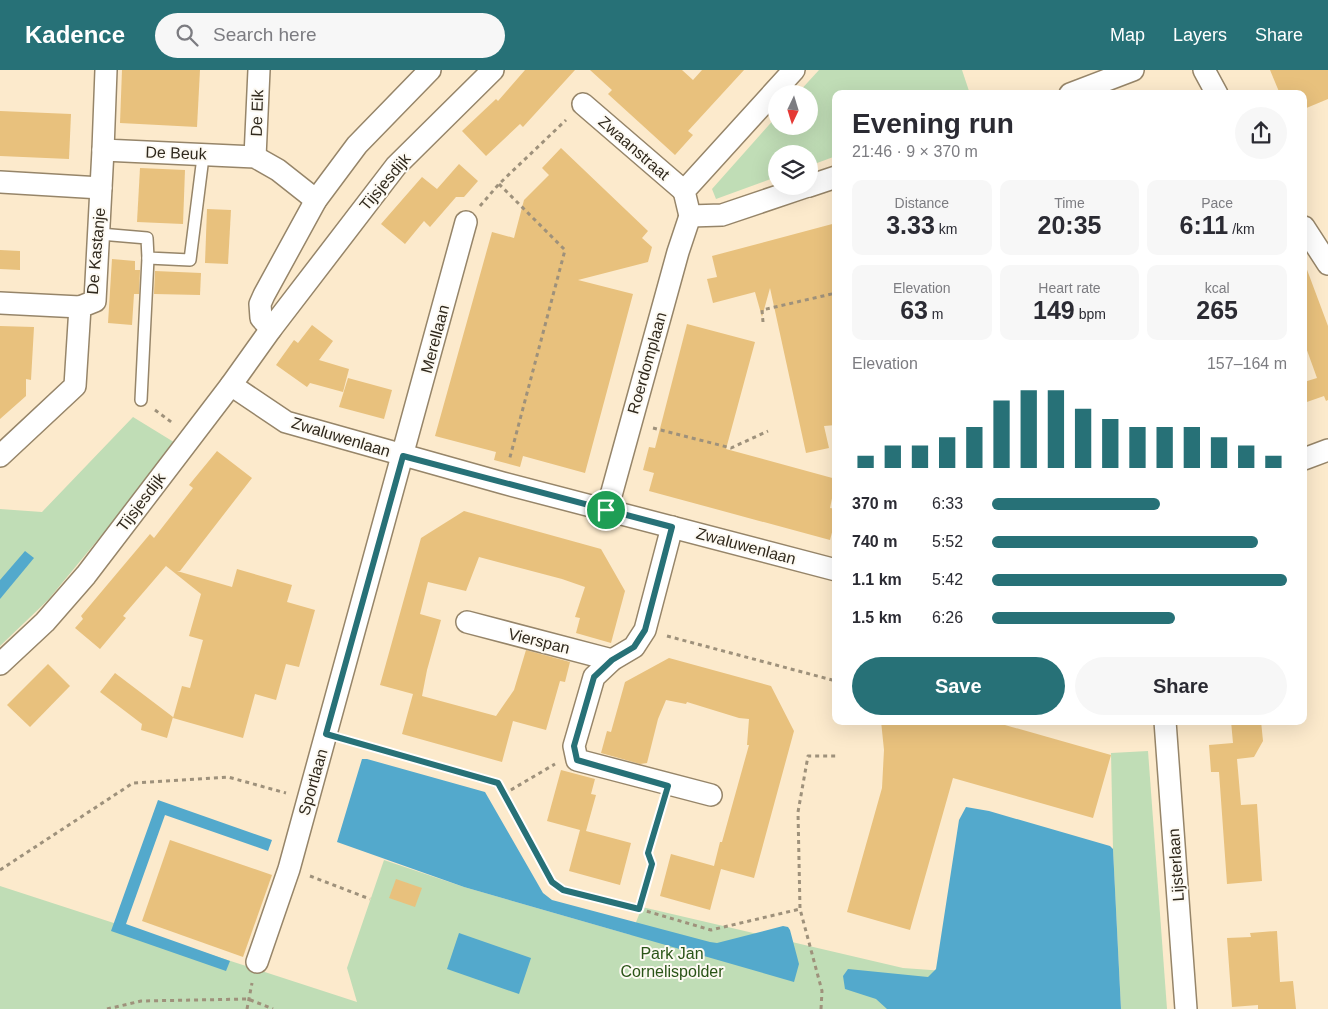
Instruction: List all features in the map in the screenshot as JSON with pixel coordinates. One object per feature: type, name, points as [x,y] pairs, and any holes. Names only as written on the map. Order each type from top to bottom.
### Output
[{"type":"street","points":[[103,150],[106,70]]},
{"type":"street","name":"De Eik","points":[[255,157],[259,70]]},
{"type":"street","points":[[271,329],[260,318],[260,304],[316,200],[357,145],[430,70]]},
{"type":"street","name":"Tijsjesdijk","points":[[0,664],[45,622],[86,575],[396,166],[493,70]]},
{"type":"street","name":"Zwaanstraat","points":[[684,191],[794,70]]},
{"type":"street","points":[[1080,90],[1133,70]]},
{"type":"street","points":[[1204,70],[1215,90]]},
{"type":"street","name":"Zwaanstraat","points":[[583,104],[684,191],[690,216]]},
{"type":"street","name":"De Beuk","points":[[103,150],[255,157],[278,170],[316,200]]},
{"type":"street","name":"De Kastanje","points":[[0,303],[80,307],[95,300],[103,150]]},
{"type":"street","points":[[818,183],[832,178]]},
{"type":"street","name":"De Kastanje","points":[[0,182],[101,188]]},
{"type":"street","points":[[690,216],[722,215],[781,195]]},
{"type":"street","name":"Roerdomplaan","points":[[606,510],[678,252],[690,216]]},
{"type":"street","name":"Merellaan","points":[[403,456],[466,222]]},
{"type":"street","points":[[1307,232],[1328,264]]},
{"type":"street","name":"De Kastanje","points":[[0,456],[75,386],[80,307]]},
{"type":"street","name":"Zwaluwenlaan","points":[[231,385],[286,422],[503,483],[832,569]]},
{"type":"street","points":[[1307,458],[1328,450]]},
{"type":"street","name":"Sportlaan","points":[[257,962],[289,869],[403,456]]},
{"type":"street","points":[[672,527],[645,630],[634,647],[612,660],[594,677],[574,746],[577,760],[668,786],[711,795]]},
{"type":"street","name":"Vierspan","points":[[467,622],[612,660]]},
{"type":"street","name":"Lijsterlaan","points":[[1165,725],[1186,1009]]},
{"type":"lane","points":[[148,258],[190,260],[202,165]]},
{"type":"lane","points":[[100,234],[147,238],[148,258],[141,400]]},
{"type":"path","points":[[466,222],[499,184],[583,104]]},
{"type":"path","points":[[499,184],[565,250],[503,483]]},
{"type":"path","points":[[763,322],[762,310],[832,294]]},
{"type":"path","points":[[141,400],[191,436]]},
{"type":"path","points":[[631,422],[730,448],[768,431]]},
{"type":"path","points":[[645,630],[832,680]]},
{"type":"path","points":[[326,734],[498,783],[552,882],[563,890],[711,930],[800,909]]},
{"type":"path","points":[[821,1009],[822,991],[800,909],[798,812],[808,756],[838,756]]},
{"type":"path","points":[[504,794],[560,760],[577,760]]},
{"type":"path","points":[[0,870],[133,783],[228,778],[308,798]]},
{"type":"path","points":[[639,909],[652,864],[648,853],[668,786]]},
{"type":"path","points":[[289,869],[370,899]]},
{"type":"path","points":[[106,1009],[141,1001],[248,999],[274,1009]]},
{"type":"green space","points":[[819,70],[962,70],[969,90],[832,90],[832,157],[818,163],[818,145],[768,145],[768,180],[716,199],[712,189],[768,126],[768,135],[818,135],[818,85],[805,85]]},
{"type":"green space","points":[[133,417],[177,444],[48,600],[0,646],[0,509],[42,512]]},
{"type":"green space","points":[[1148,751],[1167,1009],[1121,1009],[1113,849],[1111,753]]},
{"type":"green space","name":"Park Jan Cornelispolder","points":[[384,860],[464,887],[631,935],[642,907],[903,968],[1087,981],[1089,1009],[0,1009],[0,886],[357,1002],[347,968]]},
{"type":"water","points":[[25,551],[34,558],[0,599],[0,580]]},
{"type":"water","points":[[362,759],[485,792],[543,893],[552,900],[717,943],[783,926],[788,927],[799,964],[794,982],[464,887],[337,842]]},
{"type":"water","points":[[158,800],[272,840],[268,851],[165,815],[126,924],[230,961],[226,971],[111,931]]},
{"type":"water","points":[[966,807],[989,811],[1110,846],[1113,849],[1121,1009],[887,1009],[876,999],[845,989],[843,976],[848,969],[928,977],[936,969],[959,820]]},
{"type":"water","points":[[459,933],[531,958],[519,994],[447,969]]},
{"type":"building","points":[[122,70],[200,70],[197,127],[120,123]]},
{"type":"building","points":[[525,70],[575,70],[523,127],[520,124],[486,156],[462,131],[496,99],[498,101]]},
{"type":"building","points":[[590,70],[682,70],[693,80],[702,70],[744,70],[688,131],[693,135],[675,155],[608,94],[612,90]]},
{"type":"building","points":[[1270,70],[1328,70],[1328,99],[1307,108],[1307,90],[1278,90]]},
{"type":"building","points":[[0,111],[71,114],[69,159],[0,156]]},
{"type":"building","points":[[561,148],[648,231],[642,238],[652,247],[648,262],[578,280],[633,294],[585,473],[523,456],[520,467],[494,460],[496,452],[435,436],[492,232],[514,238],[524,200],[549,175],[542,168]]},
{"type":"building","points":[[459,164],[478,181],[464,197],[456,197],[430,227],[424,221],[405,244],[381,224],[422,177],[437,189]]},
{"type":"building","points":[[140,168],[185,170],[183,224],[137,222]]},
{"type":"building","points":[[207,209],[231,210],[228,264],[205,263]]},
{"type":"building","points":[[832,224],[832,425],[824,426],[829,448],[806,453],[770,288],[762,317],[755,292],[713,303],[707,279],[717,277],[712,256]]},
{"type":"building","points":[[0,250],[20,251],[20,270],[0,269]]},
{"type":"building","points":[[112,259],[135,261],[135,270],[140,270],[139,294],[134,294],[132,325],[108,323]]},
{"type":"building","points":[[1307,270],[1328,326],[1328,400],[1326,401],[1324,396],[1307,402],[1307,381],[1317,378],[1307,350]]},
{"type":"building","points":[[155,271],[201,273],[200,295],[154,294]]},
{"type":"building","points":[[687,324],[755,342],[726,449],[832,478],[830,508],[832,508],[832,532],[830,540],[649,491],[654,473],[643,470],[649,447],[655,448]]},
{"type":"building","points":[[312,325],[333,341],[319,360],[349,369],[343,392],[310,383],[307,387],[276,365],[294,340],[298,343]]},
{"type":"building","points":[[0,326],[34,327],[31,380],[26,379],[26,396],[0,419]]},
{"type":"building","points":[[348,378],[392,390],[384,419],[339,407]]},
{"type":"building","points":[[217,451],[252,478],[180,571],[177,571],[232,587],[237,569],[292,585],[287,602],[315,610],[299,667],[286,664],[276,700],[255,694],[243,738],[173,718],[182,686],[190,688],[203,640],[189,636],[201,594],[166,566],[123,616],[126,618],[100,649],[75,628],[83,619],[81,616],[150,534],[154,538],[193,488],[189,485]]},
{"type":"building","points":[[464,511],[601,549],[625,591],[611,643],[576,633],[580,618],[575,617],[585,587],[562,579],[479,557],[466,591],[428,582],[420,614],[441,620],[422,696],[496,716],[514,690],[526,650],[570,662],[565,682],[560,681],[546,730],[513,721],[502,762],[402,734],[413,694],[380,685],[421,538]]},
{"type":"building","points":[[669,658],[771,686],[794,731],[754,878],[721,869],[710,910],[660,896],[671,854],[714,866],[749,745],[747,745],[749,719],[739,718],[687,702],[686,704],[666,700],[658,719],[647,763],[640,764],[601,753],[607,731],[611,732],[625,682]]},
{"type":"building","points":[[48,664],[70,686],[30,727],[7,705]]},
{"type":"building","points":[[115,673],[173,717],[167,738],[141,730],[142,724],[100,692]]},
{"type":"building","points":[[881,725],[1005,725],[1111,755],[1093,818],[953,778],[910,930],[847,912],[882,788],[884,750]]},
{"type":"building","points":[[1231,725],[1261,725],[1263,741],[1254,757],[1237,759],[1241,805],[1257,804],[1262,881],[1227,884],[1219,772],[1211,772],[1209,745],[1233,743]]},
{"type":"building","points":[[561,770],[595,779],[591,794],[596,795],[586,831],[631,843],[620,885],[569,871],[580,830],[547,821]]},
{"type":"building","points":[[170,840],[272,875],[243,957],[142,921]]},
{"type":"building","points":[[396,879],[422,888],[415,907],[389,898]]},
{"type":"building","points":[[1277,931],[1280,982],[1293,981],[1296,1009],[1258,1009],[1258,1005],[1232,1007],[1227,938],[1251,937],[1250,933]]},
{"type":"route","points":[[403,456],[606,510],[672,527],[645,630],[634,647],[612,660],[594,677],[574,746],[577,760],[668,786],[648,853],[652,864],[639,909],[563,890],[552,882],[498,783],[326,734],[403,456]]}]
